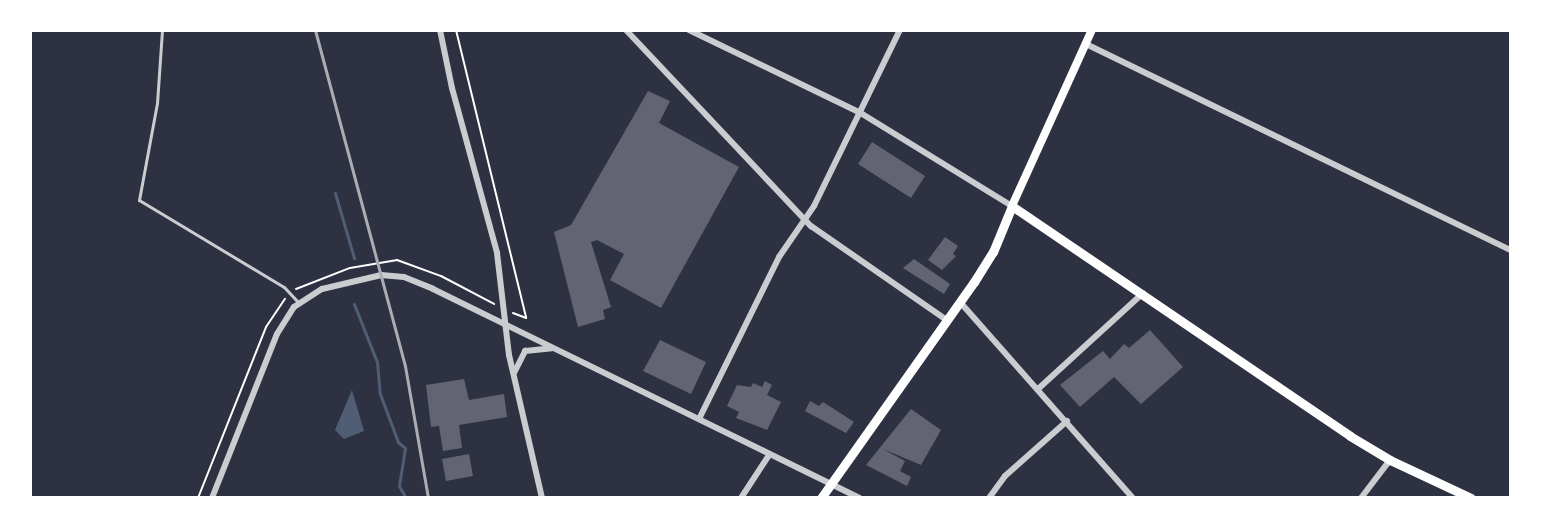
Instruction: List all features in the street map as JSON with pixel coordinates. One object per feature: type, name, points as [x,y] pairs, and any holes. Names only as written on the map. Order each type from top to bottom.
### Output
[{"type":"main road","points":[[821,498],[993,252],[1092,30]]},
{"type":"main road","points":[[1012,206],[1390,460],[1471,498]]},
{"type":"street","points":[[440,30],[452,88],[496,254],[503,322],[542,498]]},
{"type":"street","points":[[626,30],[805,221],[947,320]]},
{"type":"street","points":[[689,30],[859,112],[1012,206]]},
{"type":"street","points":[[699,419],[775,265],[805,221],[900,30]]},
{"type":"street","points":[[1086,44],[1511,250]]},
{"type":"street","points":[[212,498],[277,334],[298,302],[349,281],[392,275],[426,285],[558,348],[859,498]]},
{"type":"street","points":[[1038,389],[1143,293]]},
{"type":"street","points":[[960,302],[1133,498]]},
{"type":"street","points":[[514,374],[519,358],[531,348],[558,348]]},
{"type":"street","points":[[989,498],[1005,476],[1066,421]]},
{"type":"street","points":[[741,498],[769,455]]},
{"type":"street","points":[[1361,498],[1390,460]]},
{"type":"lane","points":[[162,30],[157,103],[139,200],[284,287],[298,302]]},
{"type":"path","points":[[456,30],[526,318],[514,313]]},
{"type":"path","points":[[297,289],[302,285]]},
{"type":"path","points":[[460,286],[473,293]]},
{"type":"path","points":[[198,498],[267,327],[285,299]]},
{"type":"water","points":[[352,390],[364,431],[344,439],[335,430]]},
{"type":"building","points":[[648,91],[670,101],[659,123],[739,167],[661,308],[610,280],[624,254],[597,240],[591,242],[611,307],[603,310],[605,319],[578,327],[554,232],[571,225]]},
{"type":"building","points":[[872,142],[925,176],[911,198],[858,164]]},
{"type":"building","points":[[945,237],[958,246],[953,254],[956,256],[942,270],[928,260]]},
{"type":"building","points":[[914,259],[950,284],[944,294],[903,268]]},
{"type":"building","points":[[1150,330],[1183,367],[1141,404],[1114,377],[1080,407],[1060,385],[1103,351],[1110,359],[1124,344],[1129,348]]},
{"type":"building","points":[[660,340],[706,362],[691,394],[643,371]]},
{"type":"building","points":[[464,379],[469,400],[504,394],[507,417],[459,425],[462,448],[443,451],[439,426],[431,427],[426,385]]},
{"type":"building","points":[[765,381],[772,385],[767,395],[781,402],[767,430],[736,418],[739,412],[727,406],[737,385],[751,387],[753,383],[762,387]]},
{"type":"building","points":[[810,401],[819,406],[823,402],[854,422],[846,433],[805,411]]},
{"type":"building","points":[[911,409],[941,430],[921,465],[883,449],[905,461],[900,471],[911,477],[907,486],[866,465]]},
{"type":"building","points":[[469,454],[473,476],[446,481],[442,459]]},
{"type":"waterway","points":[[335,193],[354,258]]},
{"type":"waterway","points":[[354,304],[377,362],[380,394],[398,442],[405,448],[399,486],[406,498]]},
{"type":"railway","points":[[315,30],[405,366],[428,498]]}]
